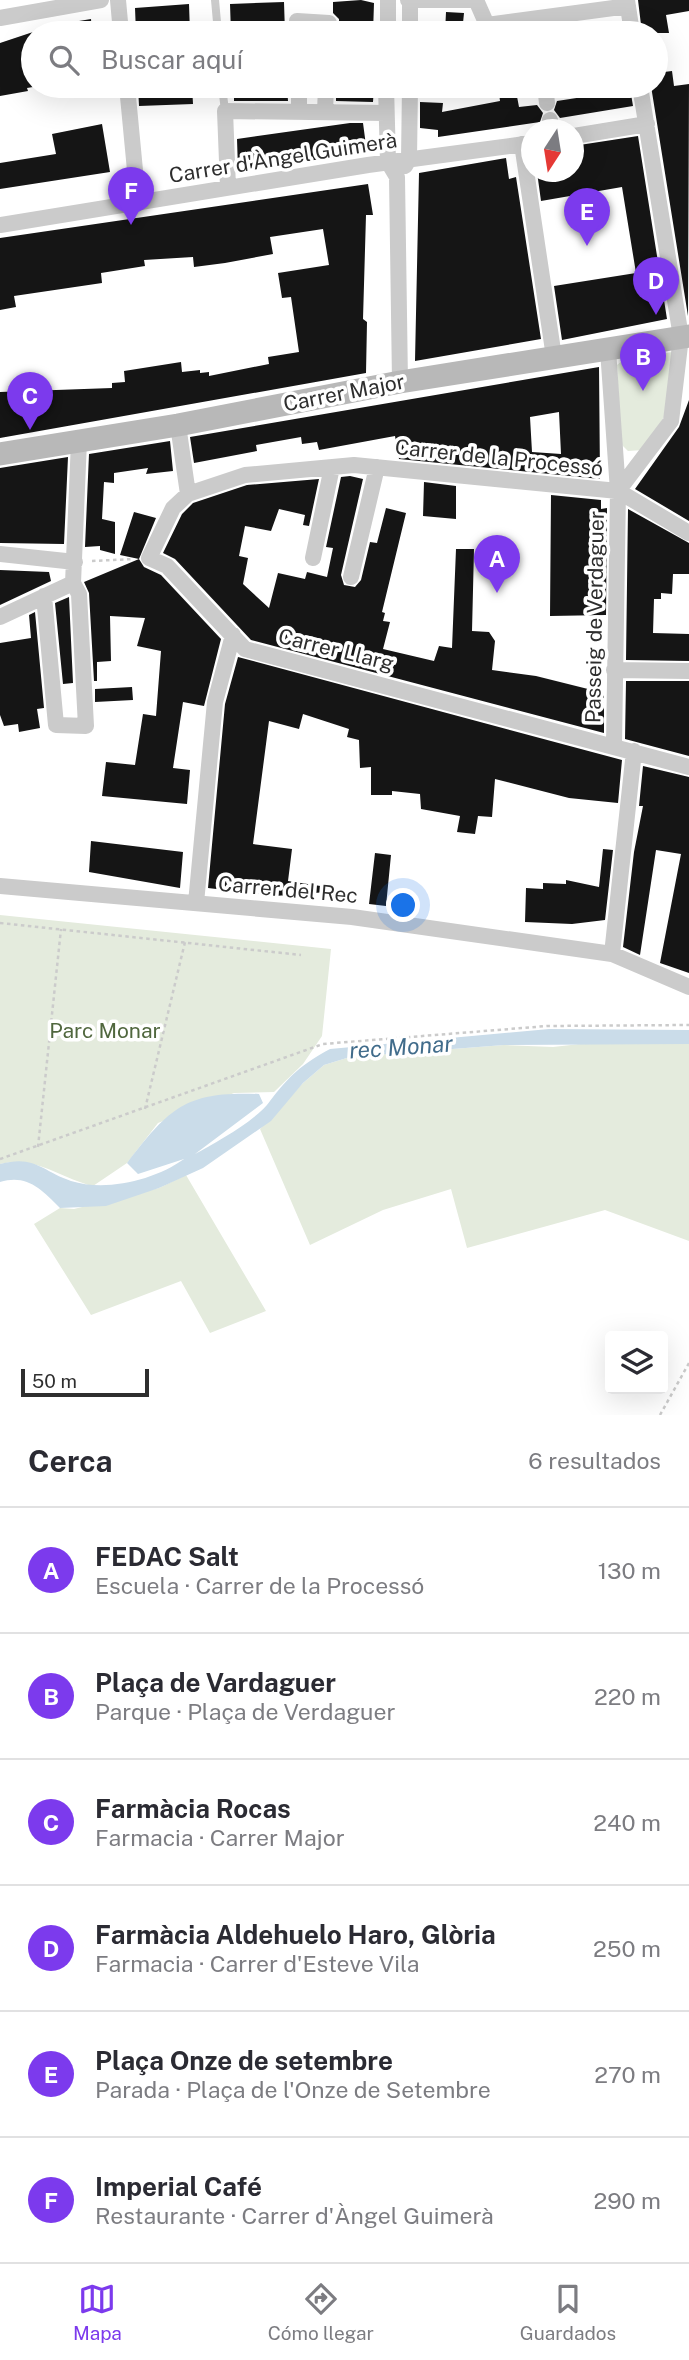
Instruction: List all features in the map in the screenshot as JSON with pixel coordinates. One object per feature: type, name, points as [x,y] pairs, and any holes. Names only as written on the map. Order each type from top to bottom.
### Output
[{"type":"street","points":[[0,18],[101,0]]},
{"type":"street","points":[[118,0],[120,21]]},
{"type":"street","points":[[387,0],[388,21]]},
{"type":"street","points":[[410,21],[410,0],[476,0],[485,21]]},
{"type":"street","points":[[555,21],[627,3],[630,21]]},
{"type":"street","points":[[128,98],[138,202]]},
{"type":"street","points":[[299,98],[299,112]]},
{"type":"street","points":[[325,112],[326,98]]},
{"type":"street","points":[[386,98],[388,162],[397,177],[400,382]]},
{"type":"street","points":[[397,177],[409,159],[410,98]]},
{"type":"street","points":[[546,98],[547,103]]},
{"type":"street","points":[[618,491],[671,421],[685,337],[642,98]]},
{"type":"street","points":[[228,187],[225,111],[386,113]]},
{"type":"street","points":[[584,134],[647,124]]},
{"type":"street","name":"Carrer d'Àngel Guimerà","points":[[0,225],[388,162],[521,145]]},
{"type":"street","points":[[532,182],[554,357]]},
{"type":"street","name":"Carrer Major","points":[[0,454],[178,425],[400,382],[685,337]]},
{"type":"street","name":"Passeig de Verdaguer","points":[[608,350],[618,491],[614,745]]},
{"type":"street","points":[[149,558],[173,508],[188,494],[178,425]]},
{"type":"street","points":[[44,596],[55,726],[86,726],[79,594],[73,583],[79,441]]},
{"type":"street","points":[[313,558],[332,467]]},
{"type":"street","name":"Carrer de la Processó","points":[[188,494],[245,475],[332,467],[377,467],[618,491],[689,533]]},
{"type":"street","name":"Carrer de la Processó","points":[[351,577],[377,467]]},
{"type":"street","points":[[0,554],[75,562]]},
{"type":"street","name":"Carrer Llarg","points":[[149,558],[167,566],[245,649],[689,767]]},
{"type":"street","points":[[0,617],[73,583]]},
{"type":"street","points":[[196,903],[215,702],[233,635]]},
{"type":"street","points":[[614,670],[689,671]]},
{"type":"street","points":[[612,954],[634,751]]},
{"type":"street","name":"Carrer del Rec","points":[[0,886],[352,917],[612,954],[689,987]]},
{"type":"lane","points":[[215,0],[217,21]]},
{"type":"lane","points":[[223,98],[225,111]]},
{"type":"path","points":[[75,562],[149,558]]},
{"type":"path","points":[[0,923],[301,955]]},
{"type":"path","points":[[38,1147],[61,929]]},
{"type":"path","points":[[145,1109],[185,942]]},
{"type":"path","points":[[0,1159],[323,1044],[547,1026],[689,1025]]},
{"type":"path","points":[[660,1415],[689,1363]]},
{"type":"green space","points":[[672,352],[664,417],[643,450],[628,451],[621,444],[617,365],[622,361]]},
{"type":"green space","name":"Parc Monar","points":[[0,915],[331,949],[322,1036],[303,1064],[274,1092],[234,1093],[158,1123],[127,1163],[93,1186],[36,1165],[13,1162],[0,1164]]},
{"type":"green space","points":[[598,1042],[689,1044],[689,1241],[605,1210],[467,1248],[451,1189],[383,1210],[310,1245],[260,1129],[303,1083],[324,1065],[350,1057],[504,1045],[553,1047]]},
{"type":"green space","points":[[186,1175],[266,1311],[210,1333],[181,1281],[91,1315],[34,1224],[60,1208],[74,1209],[159,1188]]},
{"type":"water","name":"rec Monar","points":[[549,1029],[689,1030],[689,1044],[504,1045],[350,1057],[324,1065],[303,1083],[271,1121],[203,1168],[159,1188],[106,1206],[60,1208],[33,1185],[18,1180],[0,1182],[0,1164],[22,1161],[85,1184],[130,1182],[159,1173],[184,1159],[138,1174],[127,1163],[168,1116],[196,1100],[234,1094],[259,1094],[263,1103],[195,1154],[256,1116],[297,1071],[330,1049]]},
{"type":"building","points":[[361,0],[374,3],[373,21],[339,21],[333,13],[333,2]]},
{"type":"building","points":[[638,0],[689,0],[689,11],[666,15],[667,21],[641,21]]},
{"type":"building","points":[[284,2],[285,21],[231,21],[230,4]]},
{"type":"building","points":[[189,4],[190,21],[136,21],[135,8]]},
{"type":"building","points":[[446,12],[464,13],[463,21],[446,21]]},
{"type":"building","points":[[21,36],[21,92],[0,96],[0,43]]},
{"type":"building","points":[[672,71],[674,86],[689,84],[688,316],[653,98],[668,98],[668,72]]},
{"type":"building","points":[[139,98],[193,98],[193,104],[139,106]]},
{"type":"building","points":[[234,98],[288,98],[288,101],[234,101]]},
{"type":"building","points":[[336,98],[373,98],[373,102],[336,101]]},
{"type":"building","points":[[500,98],[517,98],[519,107],[537,105],[543,113],[541,119],[521,119],[521,125],[438,137],[438,130],[420,128],[420,102],[443,103],[442,112],[500,101]]},
{"type":"building","points":[[576,98],[632,98],[633,106],[560,118],[554,110],[557,101]]},
{"type":"building","points":[[363,123],[367,153],[238,170],[237,139]]},
{"type":"building","points":[[102,124],[110,172],[0,189],[0,163],[56,154],[52,134]]},
{"type":"building","points":[[638,136],[667,319],[562,340],[554,286],[636,273],[622,187],[541,201],[538,182],[584,182],[584,144]]},
{"type":"building","points":[[506,158],[509,179],[516,177],[541,339],[415,361],[419,173]]},
{"type":"building","points":[[368,184],[373,215],[366,215],[363,319],[367,322],[366,373],[0,438],[0,392],[112,388],[112,383],[125,382],[124,371],[181,362],[182,372],[200,370],[200,373],[209,372],[209,376],[269,364],[268,357],[299,352],[291,297],[282,298],[278,273],[329,265],[323,229],[270,237],[273,254],[225,263],[194,267],[193,257],[144,260],[145,266],[101,273],[102,283],[14,296],[16,307],[0,310],[0,238]]},
{"type":"building","points":[[599,367],[600,479],[399,459],[395,436],[319,450],[317,442],[302,444],[301,437],[256,445],[257,451],[194,463],[190,437]],"holes":[[[559,412],[561,454],[532,452],[530,417]]]},
{"type":"building","points":[[689,400],[689,521],[635,489],[679,427]]},
{"type":"building","points":[[170,441],[173,471],[146,474],[148,468],[114,473],[114,483],[104,482],[102,519],[115,522],[115,554],[100,550],[100,546],[85,547],[89,454]]},
{"type":"building","points":[[68,457],[64,544],[0,543],[0,468]]},
{"type":"building","points":[[341,477],[363,479],[341,575],[344,585],[355,587],[361,580],[370,542],[377,543],[386,508],[406,513],[382,612],[385,613],[383,621],[390,622],[383,649],[434,661],[439,646],[452,648],[456,549],[474,549],[472,631],[489,632],[495,641],[492,670],[536,676],[604,693],[604,733],[251,640],[175,559],[163,553],[182,514],[193,503],[247,485],[319,479],[309,526],[303,525],[305,515],[279,509],[271,531],[245,526],[239,556],[248,558],[243,584],[269,608],[278,573],[305,579],[307,572],[327,577],[333,548],[326,547]]},
{"type":"building","points":[[424,482],[456,486],[456,519],[423,516]]},
{"type":"building","points":[[551,495],[601,500],[601,509],[607,508],[606,615],[550,616]]},
{"type":"building","points":[[628,509],[689,543],[689,574],[673,574],[672,594],[661,593],[661,599],[654,599],[653,633],[689,634],[689,661],[626,660]]},
{"type":"building","points":[[134,512],[156,518],[139,559],[120,555]]},
{"type":"building","points":[[139,559],[144,567],[161,575],[221,639],[204,706],[183,702],[173,768],[190,770],[187,804],[102,796],[106,762],[135,765],[143,714],[156,716],[161,651],[137,646],[145,618],[110,616],[111,661],[97,662],[97,681],[94,681],[89,593],[84,582]]},
{"type":"building","points":[[0,570],[49,572],[51,581],[0,605]]},
{"type":"building","points":[[69,597],[73,683],[63,684],[55,603]]},
{"type":"building","points":[[35,612],[44,708],[37,709],[40,728],[19,732],[18,724],[4,726],[0,715],[0,643],[31,638],[29,615]]},
{"type":"building","points":[[238,657],[622,760],[618,803],[569,798],[495,779],[492,817],[478,816],[475,834],[457,832],[460,816],[421,809],[420,794],[392,791],[392,795],[371,795],[371,767],[360,768],[359,740],[347,737],[349,729],[303,714],[299,729],[269,721],[253,844],[292,849],[288,881],[327,887],[327,892],[275,896],[208,888],[225,704]]},
{"type":"building","points":[[626,681],[689,681],[689,756],[625,739]]},
{"type":"building","points":[[132,687],[133,700],[95,702],[95,689]]},
{"type":"building","points":[[643,766],[689,777],[689,973],[660,963],[681,854],[656,850],[640,955],[623,947],[634,852],[643,806],[639,806]]},
{"type":"building","points":[[91,841],[183,852],[180,888],[89,872]]},
{"type":"building","points":[[603,849],[613,850],[605,920],[572,924],[525,922],[526,888],[543,889],[543,883],[566,884],[566,880],[599,887]]},
{"type":"building","points":[[375,853],[391,855],[386,906],[369,904]]},
{"type":"place","name":"Imperial Café","points":[[131,225]]},
{"type":"place","name":"Plaça Onze de setembre","points":[[587,246]]},
{"type":"place","name":"Farmàcia Aldehuelo Haro, Glòria","points":[[656,315]]},
{"type":"place","name":"Plaça de Vardaguer","points":[[643,391]]},
{"type":"place","name":"Farmàcia Rocas","points":[[30,430]]},
{"type":"place","name":"FEDAC Salt","points":[[497,593]]}]
